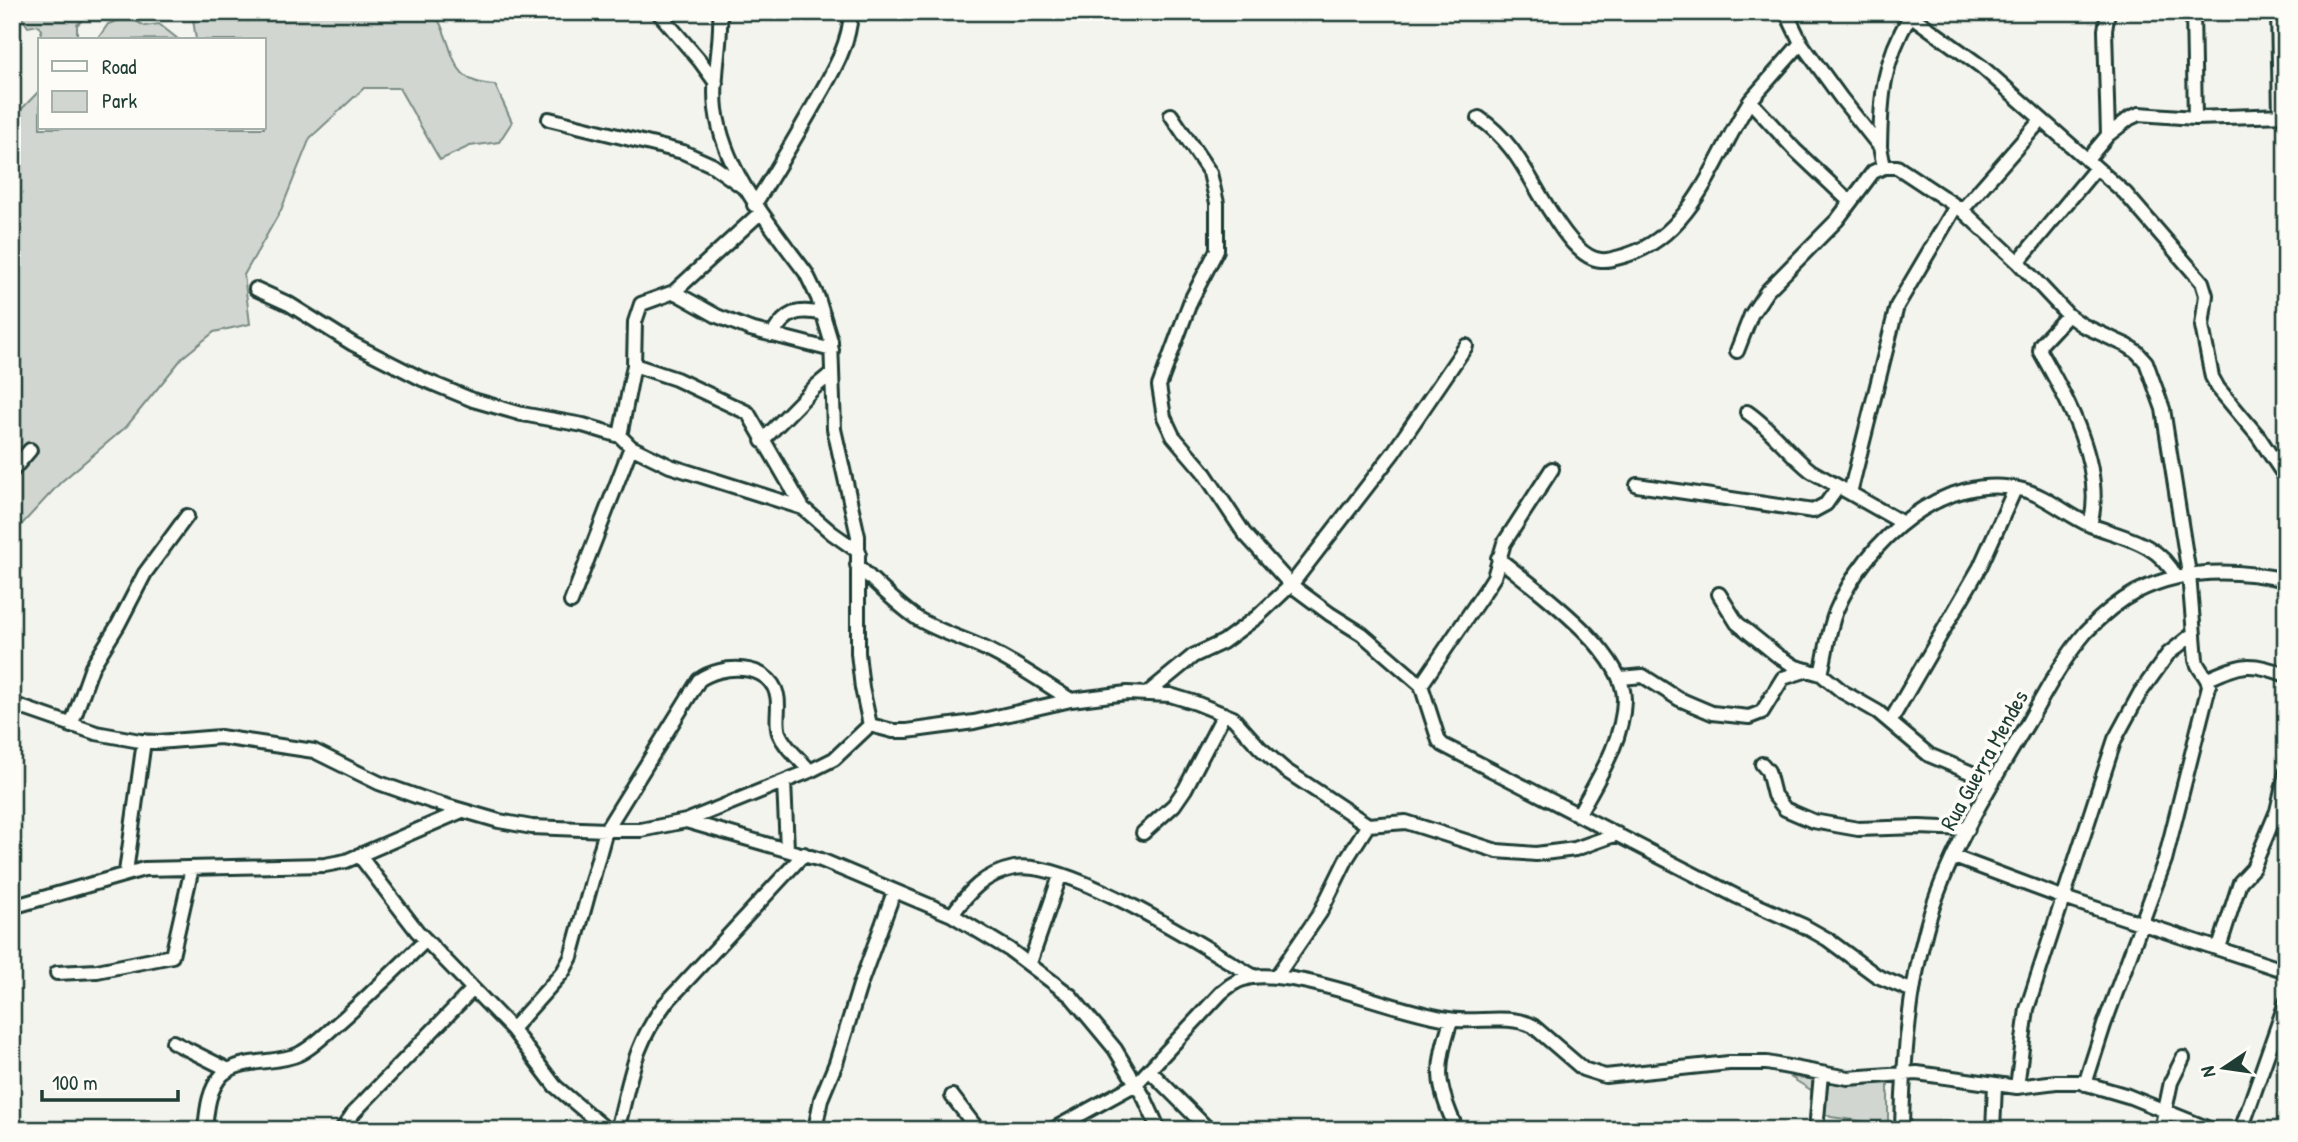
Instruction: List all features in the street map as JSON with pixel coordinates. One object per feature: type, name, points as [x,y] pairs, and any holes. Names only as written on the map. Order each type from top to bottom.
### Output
[{"type":"street","points":[[658,12],[716,83]]},
{"type":"street","points":[[720,12],[721,34],[715,107],[719,126],[757,209],[806,273],[823,314],[832,351],[834,429],[856,523],[859,661],[870,725]]},
{"type":"street","points":[[620,436],[634,365],[635,322],[641,304],[674,292],[757,209],[835,64],[849,32],[851,12]]},
{"type":"street","points":[[1786,12],[1801,43],[1880,147]]},
{"type":"street","points":[[2108,12],[2105,30],[2108,135]]},
{"type":"street","points":[[2193,12],[2194,118]]},
{"type":"street","points":[[2018,262],[2092,164],[2108,135],[2130,118],[2139,114],[2194,118],[2283,115],[2278,12]]},
{"type":"street","points":[[1884,167],[1880,147],[1881,110],[1889,59],[1908,14],[1982,67],[2124,193],[2202,282],[2206,295],[2202,327],[2212,377],[2266,446],[2286,478]]},
{"type":"street","points":[[1479,118],[1497,130],[1510,145],[1543,201],[1576,244],[1589,256],[1606,260],[1646,248],[1670,230],[1703,185],[1750,101],[1801,43]]},
{"type":"street","points":[[1750,101],[1795,150],[1849,201]]},
{"type":"street","points":[[1171,115],[1210,173],[1217,202],[1218,235],[1217,250],[1191,300],[1159,386],[1161,405],[1173,436],[1203,471],[1244,533],[1291,585],[1362,634],[1421,685],[1439,741],[1443,745],[1737,896],[1804,926],[1827,939],[1877,976],[1913,991]]},
{"type":"street","points":[[549,118],[683,152],[712,164],[746,190]]},
{"type":"street","points":[[1850,493],[1897,306],[1959,208],[2041,120]]},
{"type":"street","points":[[1737,351],[1759,301],[1837,220],[1873,172],[1884,167],[1897,167],[1959,208],[2018,262],[2068,315],[2082,325],[2137,352],[2153,376],[2163,409],[2182,575],[2197,666],[2208,679],[2209,689],[2193,741],[2165,860],[2085,1083]]},
{"type":"street","points":[[256,289],[289,304],[353,344],[422,379],[473,400],[620,436],[631,447],[670,466],[803,508]]},
{"type":"street","points":[[674,292],[717,316],[750,329],[832,351]]},
{"type":"street","points":[[772,335],[780,321],[788,314],[809,310],[823,314]]},
{"type":"street","points":[[2068,315],[2040,348],[2069,405],[2084,443],[2093,497],[2090,524]]},
{"type":"street","points":[[1148,694],[1193,656],[1223,642],[1257,617],[1291,585],[1393,453],[1466,346]]},
{"type":"street","points":[[634,365],[676,379],[748,413],[803,508],[858,558],[890,597],[917,618],[945,633],[990,651],[1071,700]]},
{"type":"street","points":[[762,441],[832,373]]},
{"type":"street","points":[[1747,412],[1771,430],[1799,462],[1901,522]]},
{"type":"street","points":[[571,602],[631,447]]},
{"type":"street","points":[[12,471],[30,450]]},
{"type":"street","points":[[1421,685],[1487,588],[1504,543],[1552,468]]},
{"type":"street","points":[[1637,485],[1814,511],[1826,504],[1838,487]]},
{"type":"street","points":[[1821,674],[1835,613],[1879,544],[1901,522],[1973,488],[2015,489],[2044,499],[2090,524],[2146,545],[2182,575]]},
{"type":"street","points":[[1890,722],[1980,567],[2015,489]]},
{"type":"street","points":[[71,726],[92,667],[145,573],[187,516]]},
{"type":"street","points":[[1498,558],[1582,628],[1621,678],[1624,701],[1620,726],[1604,768],[1578,815]]},
{"type":"street","name":"Rua Guerra Mendes","points":[[1902,1130],[1903,1074],[1913,991],[1926,930],[1937,896],[1993,782],[2057,673],[2099,618],[2135,593],[2182,575],[2253,574],[2286,580]]},
{"type":"street","points":[[1719,594],[1745,630],[1790,664],[1821,674],[1843,692],[1878,712],[1929,755],[1993,782]]},
{"type":"street","points":[[2017,1087],[2027,1009],[2115,739],[2140,693],[2168,654],[2193,634]]},
{"type":"street","points":[[2208,679],[2245,665],[2270,669],[2286,676]]},
{"type":"street","points":[[512,1029],[563,972],[571,957],[606,831],[699,680],[709,673],[734,669],[754,671],[767,678],[777,696],[780,734],[810,771]]},
{"type":"street","points":[[1621,678],[1643,676],[1679,699],[1712,713],[1749,717],[1762,712],[1783,678],[1808,670]]},
{"type":"street","points":[[870,725],[893,731],[941,727],[1071,700],[1127,693],[1170,695],[1224,714],[1241,726],[1260,748],[1285,770],[1368,825],[1406,822],[1486,848],[1525,854],[1557,853],[1617,834]]},
{"type":"street","points":[[12,704],[71,726],[144,741],[220,737],[314,751],[379,783],[462,811],[532,827],[606,831],[642,830],[686,821],[784,782],[834,759],[870,725]]},
{"type":"street","points":[[1143,833],[1174,805],[1185,789],[1224,714]]},
{"type":"street","points":[[126,872],[144,741]]},
{"type":"street","points":[[1762,764],[1768,771],[1774,795],[1785,808],[1813,821],[1858,829],[1968,829]]},
{"type":"street","points":[[2219,948],[2240,882],[2253,868],[2277,811],[2286,773]]},
{"type":"street","points":[[784,782],[787,849]]},
{"type":"street","points":[[12,907],[144,869],[325,865],[346,861],[462,811]]},
{"type":"street","points":[[686,821],[804,854],[952,915],[1030,963],[1070,996],[1115,1049],[1159,1130]]},
{"type":"street","points":[[1276,977],[1320,913],[1347,858],[1368,825]]},
{"type":"street","points":[[617,1130],[636,1052],[649,1025],[665,1004],[804,854]]},
{"type":"street","points":[[359,855],[426,940],[512,1029],[555,1086],[607,1130]]},
{"type":"street","points":[[1954,857],[2064,898],[2286,971]]},
{"type":"street","points":[[57,973],[97,971],[172,956],[192,868]]},
{"type":"street","points":[[952,915],[976,884],[995,874],[1023,868],[1060,876],[1110,894],[1255,977]]},
{"type":"street","points":[[1030,963],[1060,876]]},
{"type":"street","points":[[815,1130],[821,1099],[836,1063],[860,985],[894,892]]},
{"type":"street","points":[[205,1130],[208,1104],[214,1087],[229,1070],[277,1061],[301,1053],[354,1009],[426,940]]},
{"type":"street","points":[[1052,1130],[1136,1084],[1221,993],[1232,984],[1255,977],[1276,977],[1337,987],[1402,1009],[1451,1020],[1525,1022],[1583,1069],[1605,1076],[1729,1063],[1767,1063],[1848,1078],[1903,1074],[1941,1076],[2017,1087],[2056,1082],[2085,1083],[2129,1096],[2212,1130]]},
{"type":"street","points":[[342,1130],[360,1105],[473,989]]},
{"type":"street","points":[[2241,1130],[2286,1002]]},
{"type":"street","points":[[1451,1020],[1438,1072],[1441,1091],[1457,1130]]},
{"type":"street","points":[[173,1042],[229,1070]]},
{"type":"street","points":[[2161,1130],[2171,1082],[2183,1058]]},
{"type":"street","points":[[1149,1070],[1209,1130]]},
{"type":"street","points":[[1816,1130],[1821,1074]]},
{"type":"street","points":[[1993,1130],[1995,1085]]},
{"type":"street","points":[[952,1096],[978,1130]]},
{"type":"green space","points":[[18,12],[91,12],[77,25],[77,38],[40,38],[41,30],[38,25],[28,27]]},
{"type":"green space","points":[[192,12],[418,12],[418,15],[439,21],[456,65],[462,73],[480,83],[495,85],[512,122],[499,142],[470,146],[440,160],[399,88],[364,88],[310,138],[281,210],[244,275],[250,324],[214,332],[183,357],[127,426],[61,482],[12,535],[12,119],[38,92],[38,130],[266,130],[266,38],[196,38]]},
{"type":"green space","points":[[128,17],[145,26],[159,24],[177,38],[98,38],[108,24]]},
{"type":"green space","points":[[1790,1077],[1888,1083],[1888,1125],[1831,1117],[1814,1109],[1811,1090]]}]
